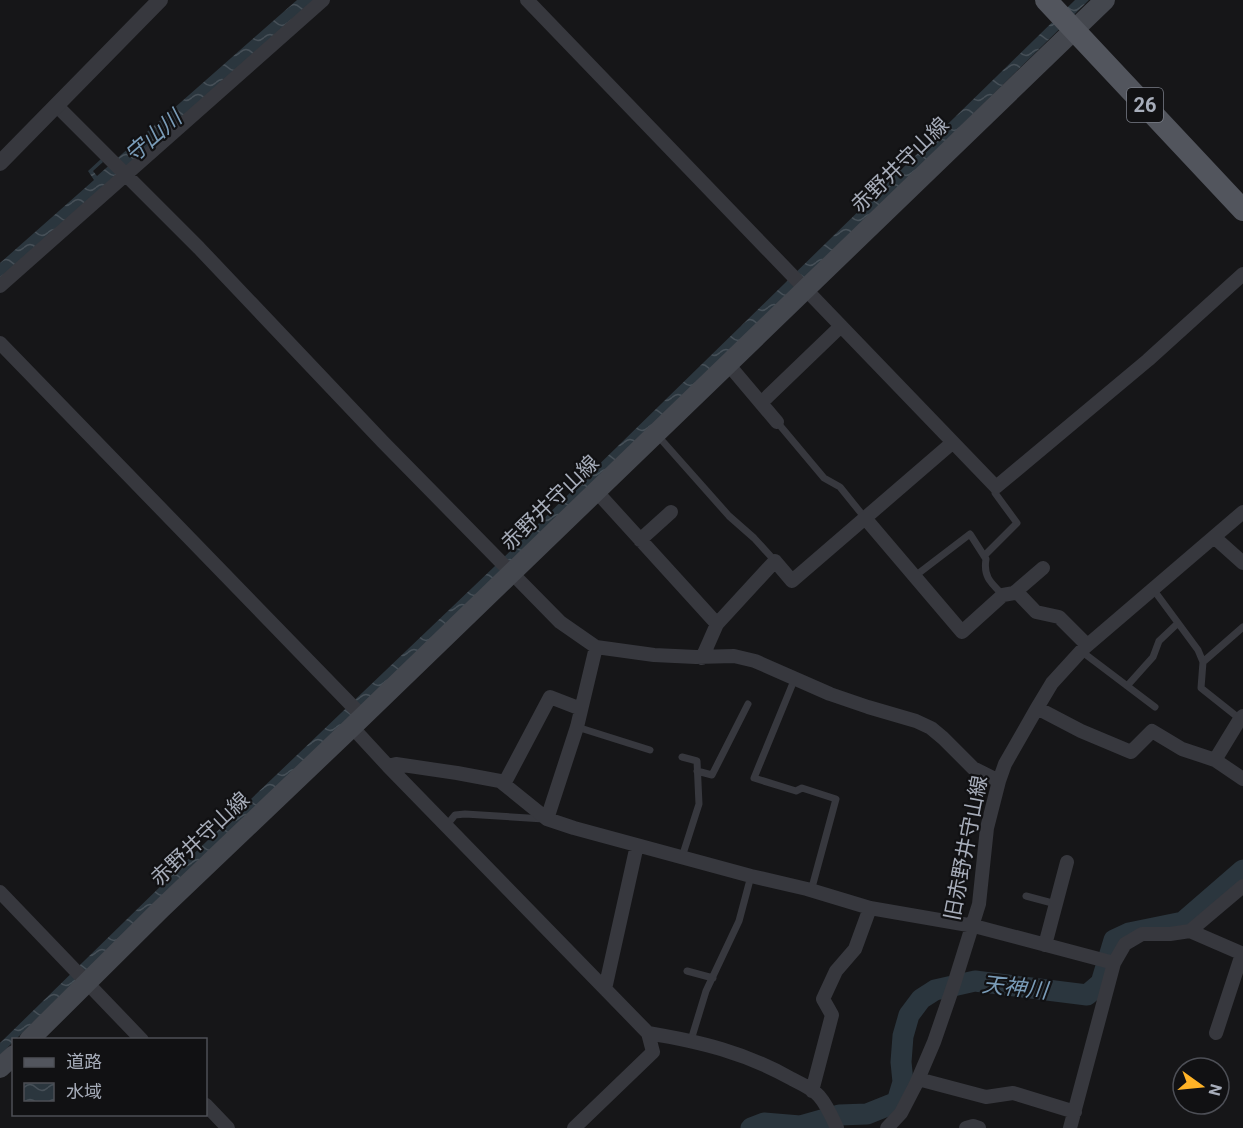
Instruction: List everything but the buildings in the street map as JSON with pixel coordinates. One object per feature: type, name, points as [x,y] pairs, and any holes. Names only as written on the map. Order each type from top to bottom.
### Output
[{"type":"main road","name":"26","points":[[1046,0],[1243,210]]},
{"type":"main road","name":"赤野井守山線","points":[[31,1038],[160,910],[512,574],[1105,0]]},
{"type":"main road","points":[[0,1068],[12,1057]]},
{"type":"street","points":[[0,163],[160,0]]},
{"type":"street","points":[[0,286],[323,0]]},
{"type":"street","points":[[526,0],[996,487],[1148,360],[1243,274]]},
{"type":"street","points":[[57,106],[199,248],[383,442],[560,622],[596,646],[654,655],[702,658],[734,656],[755,661],[830,694],[916,721],[943,738],[973,768],[999,781]]},
{"type":"street","points":[[761,403],[841,326]]},
{"type":"street","points":[[0,344],[358,722],[388,766],[648,1033],[653,1052],[574,1128]]},
{"type":"street","points":[[728,364],[777,423]]},
{"type":"street","points":[[702,658],[717,624],[775,561],[792,580],[952,443]]},
{"type":"street","points":[[596,491],[717,624]]},
{"type":"street","points":[[640,540],[671,512]]},
{"type":"street","name":"旧赤野井守山線","points":[[887,1128],[901,1113],[933,1042],[980,904],[987,828],[999,781],[1005,764],[1037,708],[1052,683],[1084,648],[1243,512]]},
{"type":"street","points":[[865,518],[962,632],[1043,568]]},
{"type":"street","points":[[1214,537],[1243,563]]},
{"type":"street","points":[[1009,593],[1036,612],[1059,617],[1084,648]]},
{"type":"street","points":[[547,819],[577,727],[596,646]]},
{"type":"street","points":[[504,784],[550,697],[581,709]]},
{"type":"street","points":[[1037,708],[1131,752],[1152,731],[1182,749],[1215,760],[1243,779]]},
{"type":"street","points":[[1215,760],[1241,717]]},
{"type":"street","points":[[388,766],[396,764],[501,781],[547,819],[574,828],[870,908],[974,926],[1114,963]]},
{"type":"street","points":[[605,989],[637,845]]},
{"type":"street","points":[[1045,945],[1067,862]]},
{"type":"street","points":[[1070,1128],[1114,963],[1125,944],[1142,934],[1190,931],[1243,886]]},
{"type":"street","points":[[0,892],[140,1038]]},
{"type":"street","points":[[812,1091],[832,1015],[823,999],[836,971],[855,949],[870,908]]},
{"type":"street","points":[[1190,931],[1243,954],[1216,1033]]},
{"type":"street","points":[[648,1033],[691,1040],[770,1066],[818,1095],[837,1128]]},
{"type":"street","points":[[918,1079],[986,1097],[1013,1094],[1075,1112]]},
{"type":"street","points":[[207,1106],[228,1128]]},
{"type":"street","points":[[966,1128],[973,1126],[979,1128]]},
{"type":"lane","points":[[777,423],[824,478],[840,487],[865,518]]},
{"type":"lane","points":[[656,434],[729,516],[775,561]]},
{"type":"lane","points":[[984,556],[1017,523],[995,493],[996,487]]},
{"type":"lane","points":[[915,576],[970,534],[986,559],[984,568],[988,580],[1009,593]]},
{"type":"lane","points":[[1153,589],[1198,650],[1203,662],[1201,688],[1241,717]]},
{"type":"lane","points":[[1127,686],[1153,657],[1159,641],[1178,623]]},
{"type":"lane","points":[[1203,662],[1243,627]]},
{"type":"lane","points":[[1084,648],[1155,707]]},
{"type":"lane","points":[[795,678],[754,778],[796,791],[802,788],[836,799],[811,891]]},
{"type":"lane","points":[[697,771],[712,775],[748,704]]},
{"type":"lane","points":[[577,727],[650,750]]},
{"type":"lane","points":[[682,757],[697,761],[699,804],[682,857]]},
{"type":"lane","points":[[446,826],[455,815],[465,814],[547,819]]},
{"type":"lane","points":[[691,1040],[705,990],[713,978],[739,921],[751,876]]},
{"type":"lane","points":[[1026,896],[1056,904]]},
{"type":"lane","points":[[687,970],[713,978]]},
{"type":"water","name":"守山川","points":[[297,0],[316,0],[0,279],[0,263],[94,180],[88,171],[101,159],[103,162],[93,171],[97,176]]},
{"type":"water","points":[[1075,0],[1089,0],[901,185],[17,1038],[12,1038],[12,1043],[0,1055],[0,1043],[208,840],[495,566]]},
{"type":"waterway","name":"天神川","points":[[751,1128],[764,1123],[800,1126],[839,1115],[867,1114],[897,1102],[903,1082],[901,1062],[903,1036],[909,1015],[921,999],[935,990],[975,981],[1087,995],[1101,983],[1114,940],[1129,933],[1183,922],[1243,870]]}]
